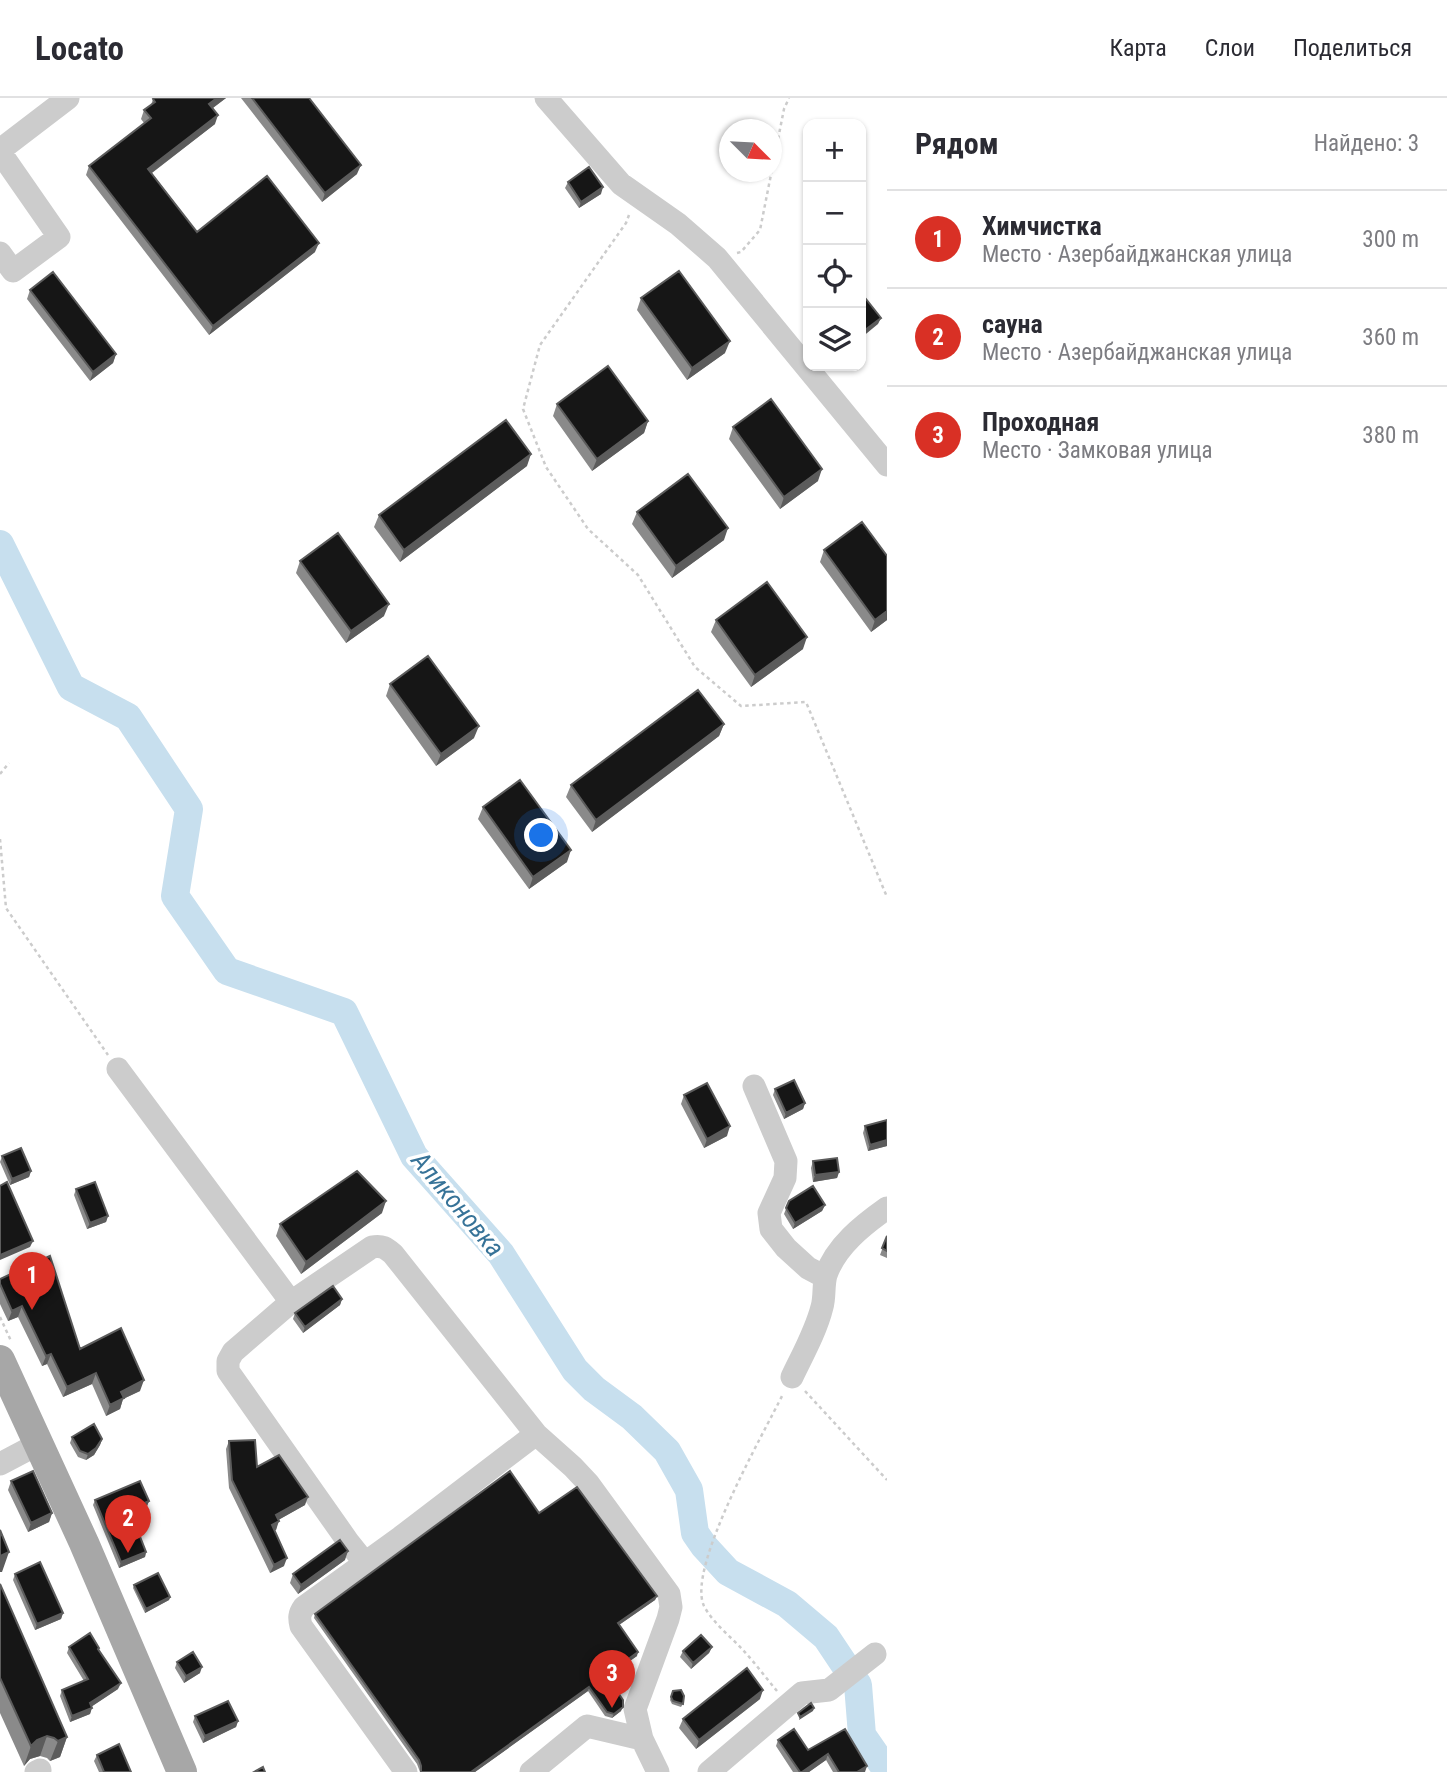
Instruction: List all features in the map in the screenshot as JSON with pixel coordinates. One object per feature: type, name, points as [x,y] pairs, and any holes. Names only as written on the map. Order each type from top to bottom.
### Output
[{"type":"main road","points":[[0,1360],[84,1543],[182,1772]]},
{"type":"street","points":[[0,253],[13,271],[59,237],[0,151],[68,98]]},
{"type":"street","points":[[545,98],[621,184],[678,224],[717,258],[887,465]]},
{"type":"street","points":[[118,1069],[291,1303]]},
{"type":"street","points":[[754,1086],[786,1161],[785,1178],[769,1213],[771,1229],[786,1248],[808,1268],[825,1277]]},
{"type":"street","points":[[792,1377],[823,1306],[825,1277],[832,1261],[847,1241],[887,1208]]},
{"type":"street","points":[[365,1563],[228,1371],[228,1362],[233,1352],[291,1303],[372,1247],[379,1246],[387,1248],[536,1434],[588,1483],[668,1594],[671,1607],[668,1619],[635,1709],[642,1739],[658,1772]]},
{"type":"street","points":[[406,1772],[301,1626],[300,1613],[536,1434]]},
{"type":"street","points":[[0,1464],[38,1444]]},
{"type":"street","points":[[709,1772],[802,1693],[829,1690],[876,1654]]},
{"type":"street","points":[[531,1772],[587,1726],[642,1739]]},
{"type":"path","points":[[717,258],[741,251],[760,230],[784,109],[789,98]]},
{"type":"path","points":[[621,184],[631,211],[626,223],[540,345],[523,409],[545,467],[588,529],[638,575],[695,667],[741,706],[806,702],[887,897]]},
{"type":"path","points":[[0,774],[9,763]]},
{"type":"path","points":[[0,839],[6,908],[118,1069]]},
{"type":"path","points":[[788,1705],[711,1617],[701,1598],[701,1580],[717,1526],[792,1377],[887,1480]]},
{"type":"building","points":[[154,98],[217,98],[209,104],[218,115],[148,169],[197,232],[267,176],[319,243],[213,326],[89,166],[151,118],[144,110],[155,102]]},
{"type":"building","points":[[252,98],[309,98],[361,165],[325,193]]},
{"type":"building","points":[[589,167],[603,187],[581,202],[568,182]]},
{"type":"building","points":[[679,271],[730,341],[692,368],[641,298]]},
{"type":"building","points":[[53,272],[116,354],[93,372],[30,290]]},
{"type":"building","points":[[866,299],[881,318],[866,329]]},
{"type":"building","points":[[608,366],[648,421],[597,459],[557,404]]},
{"type":"building","points":[[771,399],[822,469],[784,497],[733,427]]},
{"type":"building","points":[[506,420],[531,454],[404,550],[379,515]]},
{"type":"building","points":[[688,474],[728,528],[676,566],[637,512]]},
{"type":"building","points":[[862,522],[887,556],[887,611],[875,620],[824,550]]},
{"type":"building","points":[[338,533],[389,604],[351,631],[300,561]]},
{"type":"building","points":[[767,582],[807,637],[755,675],[716,620]]},
{"type":"building","points":[[428,656],[479,726],[441,754],[390,684]]},
{"type":"building","points":[[698,690],[724,724],[596,820],[571,785]]},
{"type":"building","points":[[520,780],[571,850],[533,877],[483,807]]},
{"type":"building","points":[[794,1080],[805,1103],[786,1113],[775,1089]]},
{"type":"building","points":[[707,1083],[730,1126],[707,1139],[684,1095]]},
{"type":"building","points":[[887,1120],[887,1140],[870,1145],[865,1126]]},
{"type":"building","points":[[21,1148],[31,1171],[12,1179],[2,1156]]},
{"type":"building","points":[[837,1158],[839,1172],[815,1175],[813,1161]]},
{"type":"building","points":[[357,1171],[386,1201],[306,1262],[280,1224]]},
{"type":"building","points":[[7,1182],[33,1241],[0,1255],[0,1186]]},
{"type":"building","points":[[95,1182],[108,1216],[90,1223],[76,1189]]},
{"type":"building","points":[[813,1186],[825,1205],[795,1223],[786,1208],[789,1201]]},
{"type":"building","points":[[887,1236],[887,1251],[882,1248]]},
{"type":"building","points":[[50,1256],[80,1349],[121,1328],[144,1380],[121,1392],[124,1398],[110,1405],[96,1373],[67,1387],[51,1354],[46,1356],[22,1306],[12,1311],[0,1284],[0,1279]]},
{"type":"building","points":[[333,1286],[342,1299],[305,1327],[295,1313]]},
{"type":"building","points":[[94,1424],[102,1439],[88,1454],[80,1451],[72,1437]]},
{"type":"building","points":[[255,1440],[257,1467],[279,1455],[308,1497],[276,1515],[279,1521],[272,1525],[287,1558],[274,1565],[232,1480],[229,1441]]},
{"type":"building","points":[[33,1471],[52,1513],[31,1523],[11,1481]]},
{"type":"building","points":[[510,1471],[539,1513],[577,1487],[657,1596],[618,1623],[638,1652],[606,1675],[623,1700],[623,1707],[614,1714],[607,1712],[589,1687],[471,1772],[421,1772],[419,1760],[315,1614]]},
{"type":"building","points":[[140,1481],[149,1501],[138,1506],[146,1525],[137,1529],[146,1552],[121,1562],[95,1500]]},
{"type":"building","points":[[0,1530],[9,1552],[0,1556]]},
{"type":"building","points":[[340,1540],[348,1551],[301,1585],[293,1574]]},
{"type":"building","points":[[40,1562],[63,1613],[37,1624],[15,1574]]},
{"type":"building","points":[[158,1573],[170,1597],[146,1609],[134,1585]]},
{"type":"building","points":[[0,1584],[67,1737],[58,1741],[47,1736],[31,1746],[0,1678]]},
{"type":"building","points":[[90,1633],[121,1683],[90,1703],[92,1708],[72,1716],[62,1690],[88,1679],[69,1647]]},
{"type":"building","points":[[701,1635],[712,1647],[693,1663],[683,1651]]},
{"type":"building","points":[[193,1652],[202,1667],[186,1676],[177,1662]]},
{"type":"building","points":[[747,1668],[763,1690],[699,1740],[683,1719]]},
{"type":"building","points":[[681,1690],[684,1696],[683,1704],[673,1701],[671,1697],[673,1691]]},
{"type":"building","points":[[228,1701],[238,1721],[205,1736],[195,1716]]},
{"type":"building","points":[[811,1703],[814,1708],[800,1717],[798,1713]]},
{"type":"building","points":[[794,1729],[808,1750],[845,1729],[867,1766],[857,1772],[839,1772],[828,1754],[800,1772],[778,1740]]},
{"type":"building","points":[[119,1744],[131,1772],[104,1772],[97,1755]]},
{"type":"waterway","name":"Аликоновка","points":[[0,544],[71,687],[128,717],[189,809],[175,896],[227,971],[344,1012],[414,1156],[501,1254],[575,1370],[594,1389],[632,1417],[667,1451],[689,1490],[695,1533],[704,1546],[728,1572],[787,1604],[826,1637],[858,1685],[862,1735],[887,1771]]},
{"type":"place","name":"Химчистка","points":[[32,1310]]},
{"type":"place","name":"сауна","points":[[128,1553]]},
{"type":"place","name":"Проходная","points":[[612,1708]]}]
